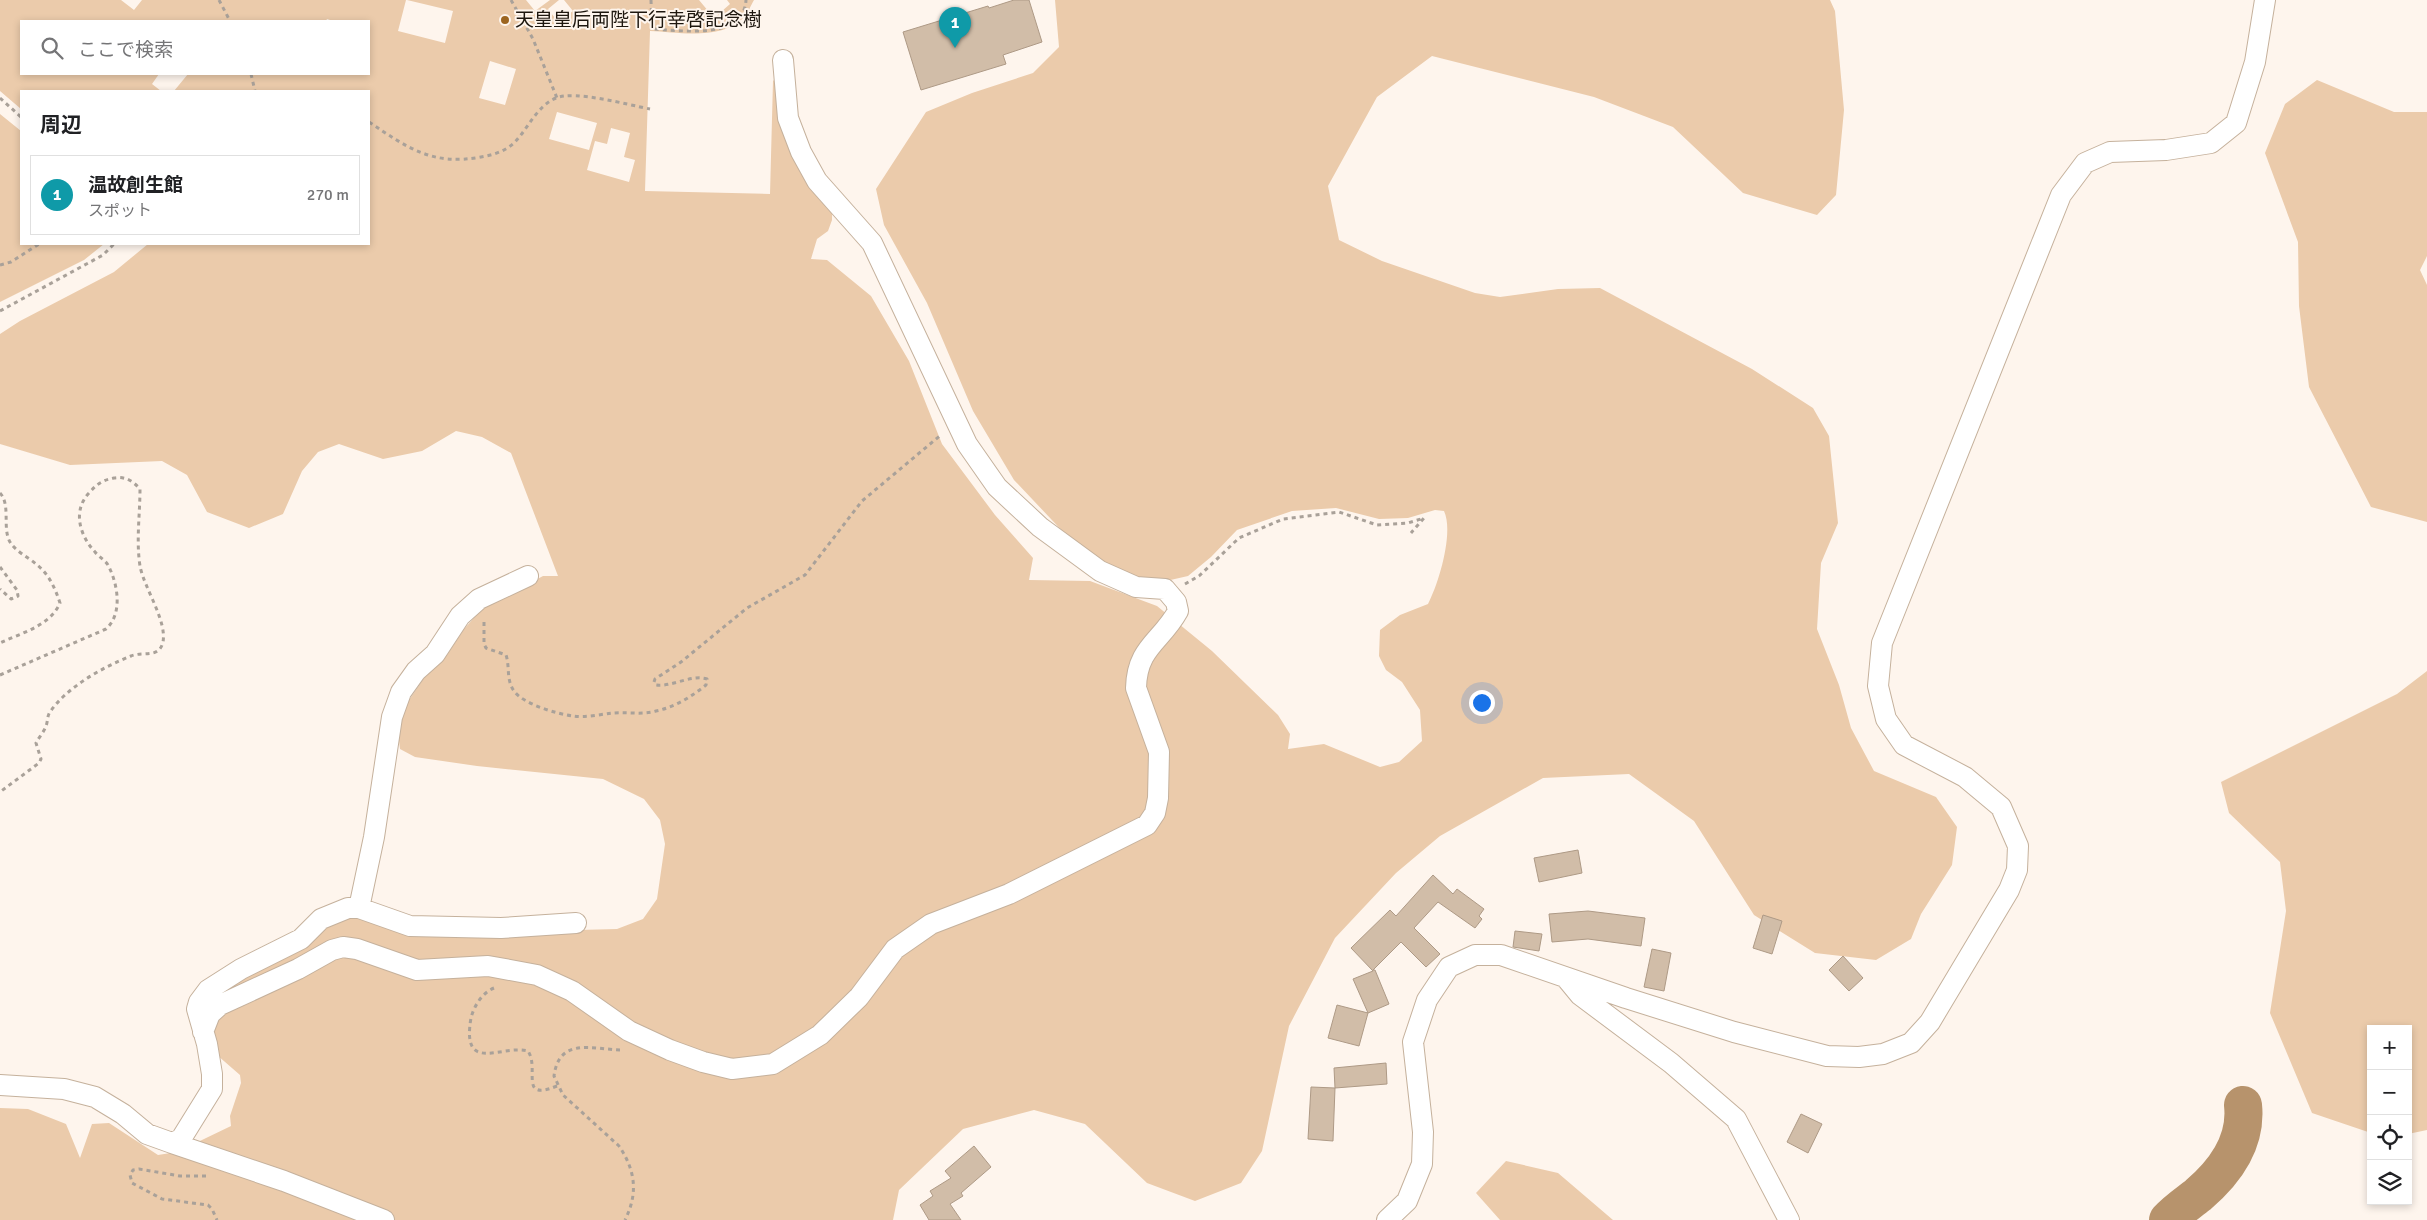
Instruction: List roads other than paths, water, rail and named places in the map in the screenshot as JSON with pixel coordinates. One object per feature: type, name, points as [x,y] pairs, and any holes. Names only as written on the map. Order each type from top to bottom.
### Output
[{"type":"street","points":[[1387,1220],[1407,1201],[1422,1164],[1423,1132],[1413,1042],[1427,1000],[1449,967],[1475,956],[1501,954],[1626,998],[1716,1026],[1827,1056],[1859,1057],[1883,1054],[1911,1043],[1930,1022],[2009,890],[2017,870],[2018,846],[2001,807],[1965,777],[1904,745],[1886,719],[1878,686],[1882,643],[2061,195],[2085,163],[2110,152],[2166,150],[2211,143],[2236,123],[2255,62],[2265,0]]},
{"type":"street","points":[[204,1032],[210,1014],[220,1005],[332,950],[344,947],[357,949],[416,970],[488,966],[537,975],[572,991],[629,1031],[673,1051],[703,1062],[732,1069],[773,1064],[820,1036],[859,997],[895,949],[931,924],[1009,894],[1134,833],[1147,825],[1155,813],[1158,798],[1159,752],[1136,688],[1136,676],[1139,662],[1149,647],[1172,622],[1178,611],[1176,602],[1165,588],[1136,587],[1100,570],[1040,527],[997,487],[967,444],[872,243],[817,181],[801,152],[788,118],[782,60]]},
{"type":"street","points":[[359,908],[374,836],[392,717],[401,692],[416,670],[435,654],[460,616],[479,599],[528,576]]},
{"type":"street","points":[[172,1143],[181,1139],[212,1089],[212,1074],[204,1032],[197,1010],[199,1002],[208,990],[241,969],[301,939],[321,919],[348,908],[359,908],[410,926],[501,928],[576,923]]},
{"type":"street","points":[[1564,976],[1580,995],[1671,1063],[1736,1119],[1788,1220]]},
{"type":"street","points":[[0,1084],[64,1089],[95,1097],[123,1114],[147,1134],[232,1163],[384,1220]]},
{"type":"waterway","points":[[2168,1220],[2208,1186],[2225,1166],[2238,1144],[2243,1119],[2243,1105]]},
{"type":"place","name":"天皇皇后両陛下行幸啓記念樹","points":[[505,20]]},
{"type":"place","name":"温故創生館","points":[[955,48]]}]
